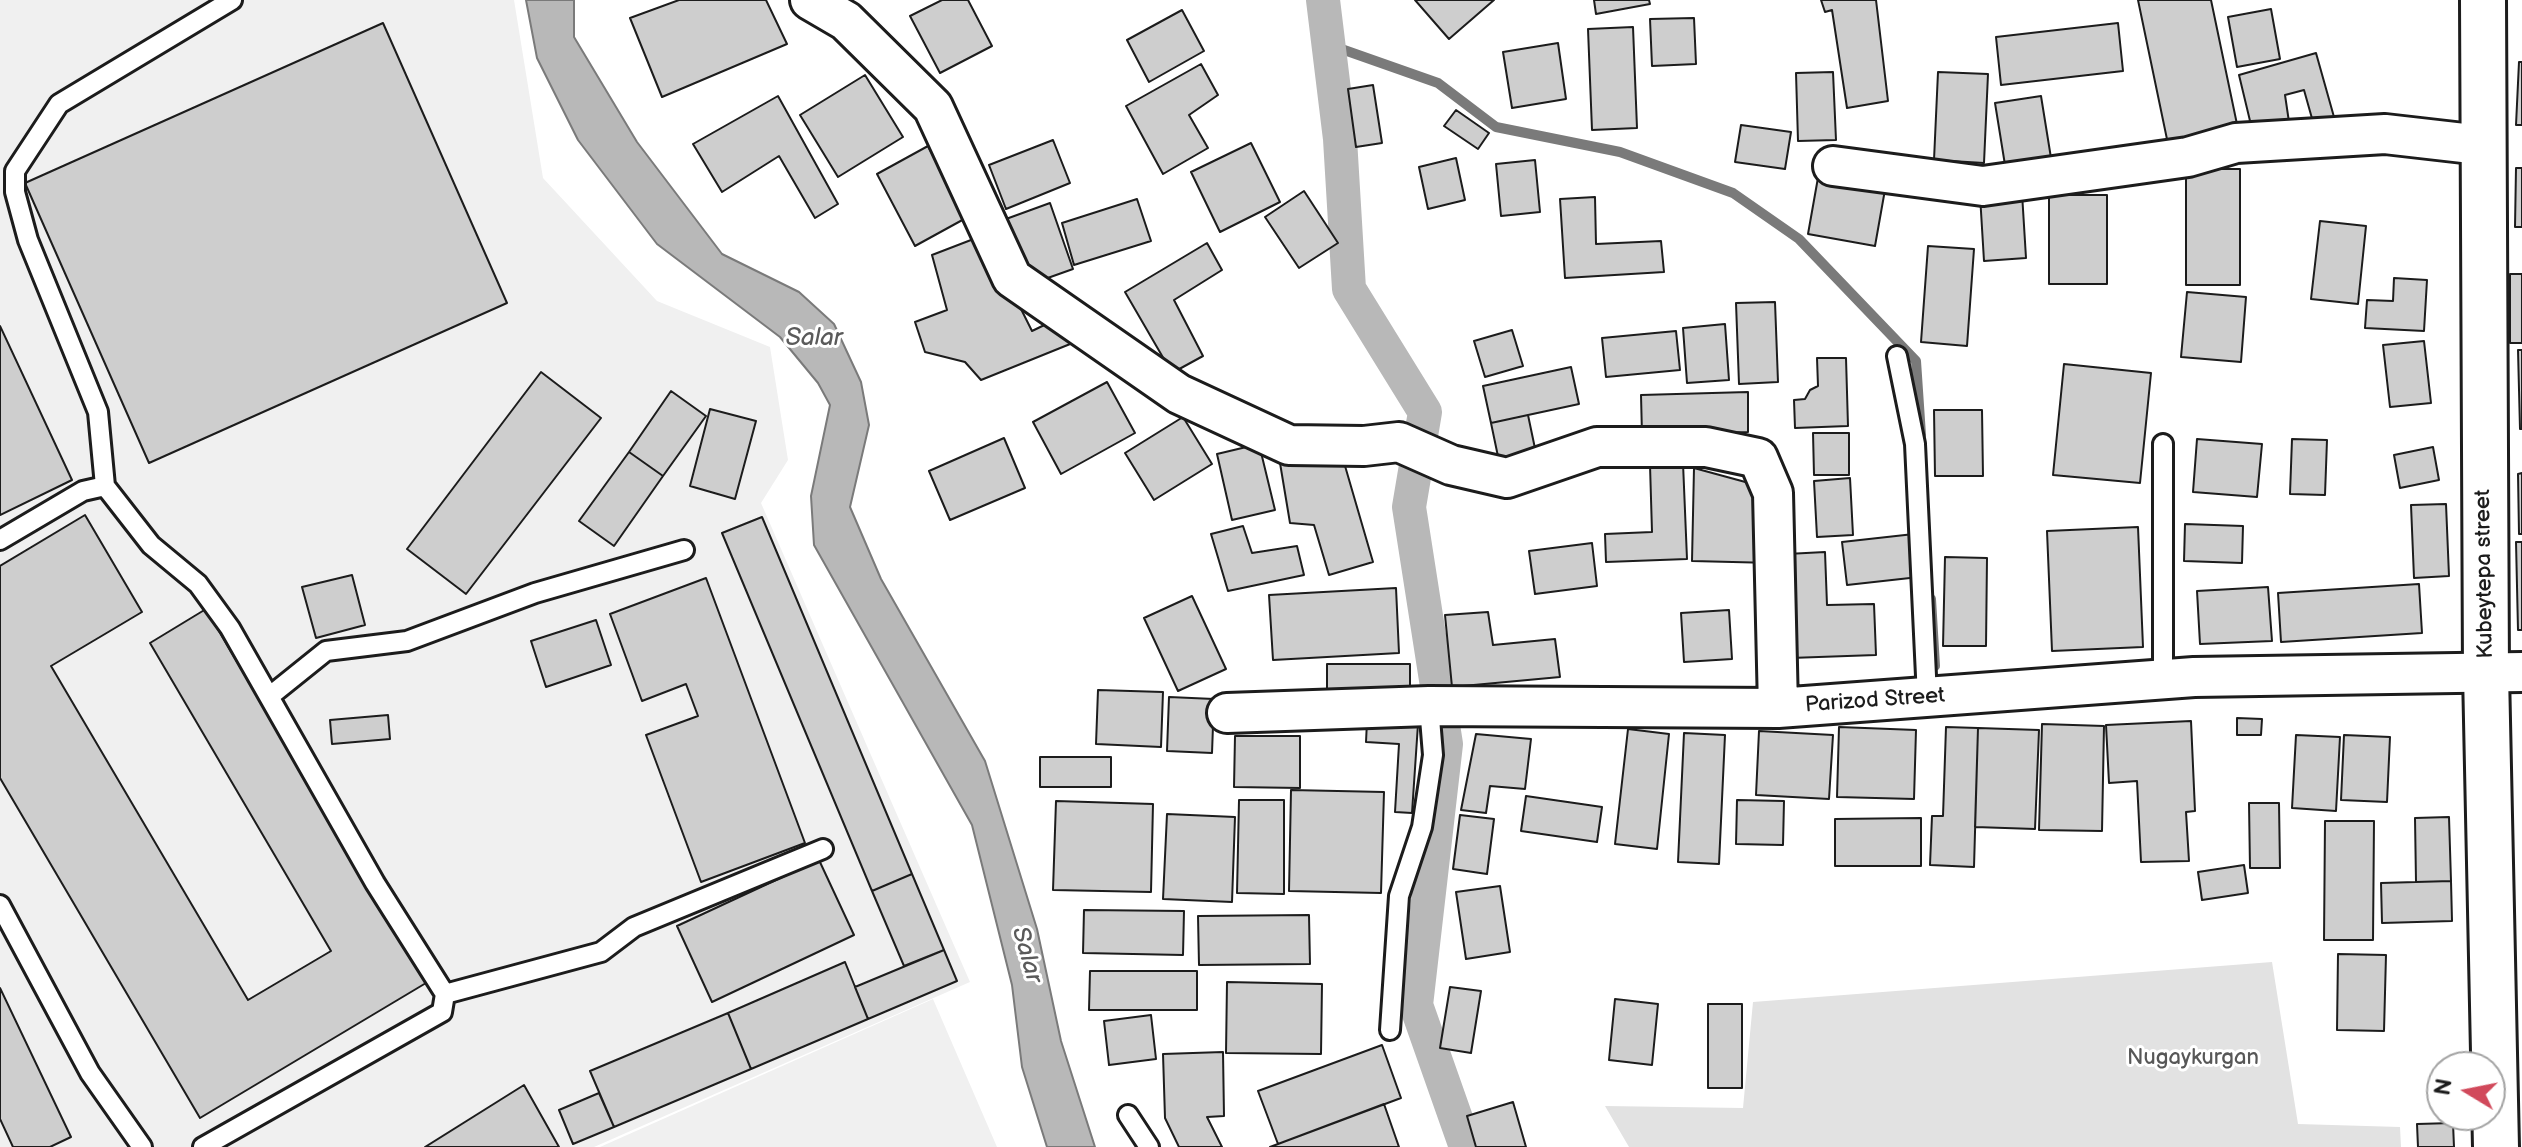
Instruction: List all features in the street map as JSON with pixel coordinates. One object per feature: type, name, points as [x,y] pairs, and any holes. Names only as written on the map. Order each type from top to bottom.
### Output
[{"type":"street","points":[[810,0],[846,21],[933,107],[1012,278],[1179,394],[1289,445],[1399,442],[1451,465],[1507,478],[1597,447],[1706,447],[1758,458],[1773,493],[1778,708]]},
{"type":"street","name":"Kubeytepa street","points":[[2483,0],[2481,145],[2504,672],[2496,1147]]},
{"type":"street","points":[[1833,166],[1983,186],[2188,157],[2236,143],[2385,134],[2481,145]]},
{"type":"street","name":"Parizod Street","points":[[1227,713],[1448,707],[1778,708],[2163,680],[2504,672]]},
{"type":"lane","points":[[203,1147],[442,1012],[445,994],[375,883],[230,628],[198,584],[151,545],[105,486],[98,412],[28,240],[15,192],[15,171],[59,104],[232,0]]},
{"type":"lane","points":[[1897,356],[1915,444],[1927,697]]},
{"type":"lane","points":[[2163,444],[2163,680]]},
{"type":"lane","points":[[0,540],[83,491],[105,486]]},
{"type":"lane","points":[[270,696],[326,651],[407,641],[535,593],[684,550]]},
{"type":"lane","points":[[1390,1030],[1399,896],[1422,827],[1433,755],[1448,707]]},
{"type":"lane","points":[[445,994],[601,952],[634,927],[823,849]]},
{"type":"lane","points":[[0,905],[90,1073],[142,1147]]},
{"type":"lane","points":[[1128,1115],[1149,1147]]},
{"type":"shaded area","points":[[0,0],[514,0],[543,178],[657,301],[770,347],[788,460],[761,503],[970,982],[594,1147],[0,1147]]},
{"type":"shaded area","points":[[933,999],[997,1147],[600,1147]]},
{"type":"green space","name":"Nugaykurgan","points":[[2272,962],[2298,1124],[2400,1127],[2401,1147],[1629,1147],[1605,1106],[1743,1108],[1753,1002]]},
{"type":"water","name":"Salar","points":[[526,0],[574,0],[574,37],[637,142],[722,254],[799,292],[834,324],[861,382],[869,425],[850,507],[881,579],[985,761],[1037,929],[1061,1041],[1095,1147],[1047,1147],[1022,1067],[1012,985],[972,825],[814,545],[811,496],[830,405],[818,383],[780,337],[657,244],[578,140],[537,58]]},
{"type":"building","points":[[679,0],[766,0],[787,44],[662,97],[630,18]]},
{"type":"building","points":[[942,0],[968,0],[992,46],[940,73],[910,16]]},
{"type":"building","points":[[1415,0],[1494,0],[1449,39]]},
{"type":"building","points":[[1594,0],[1649,0],[1650,4],[1596,14]]},
{"type":"building","points":[[1821,0],[1876,0],[1888,101],[1847,108],[1832,10],[1825,12]]},
{"type":"building","points":[[2138,0],[2211,0],[2238,129],[2168,144]]},
{"type":"building","points":[[2271,9],[2280,59],[2237,67],[2228,17]]},
{"type":"building","points":[[1182,10],[1204,51],[1149,82],[1127,40]]},
{"type":"building","points":[[1694,18],[1696,64],[1652,66],[1650,19]]},
{"type":"building","points":[[383,23],[507,303],[149,463],[25,183]]},
{"type":"building","points":[[2118,23],[2123,71],[2001,85],[1996,37]]},
{"type":"building","points":[[1633,27],[1637,128],[1592,130],[1588,29]]},
{"type":"building","points":[[1558,43],[1566,99],[1512,108],[1503,52]]},
{"type":"building","points":[[2316,53],[2334,117],[2313,122],[2304,90],[2285,95],[2289,122],[2251,125],[2239,75]]},
{"type":"building","points":[[2519,62],[2522,62],[2522,125],[2516,125]]},
{"type":"building","points":[[1201,64],[1218,95],[1189,115],[1208,148],[1163,174],[1126,106]]},
{"type":"building","points":[[1833,72],[1836,140],[1798,141],[1796,73]]},
{"type":"building","points":[[1938,72],[1988,74],[1984,163],[1934,160]]},
{"type":"building","points":[[865,75],[903,137],[838,177],[800,115]]},
{"type":"building","points":[[1373,85],[1382,143],[1356,147],[1348,89]]},
{"type":"building","points":[[778,96],[838,204],[815,218],[779,156],[722,192],[693,144]]},
{"type":"building","points":[[2041,96],[2051,158],[2005,165],[1995,103]]},
{"type":"building","points":[[1456,110],[1489,133],[1478,149],[1444,126]]},
{"type":"building","points":[[1741,125],[1791,132],[1785,169],[1735,162]]},
{"type":"building","points":[[1053,140],[1070,183],[1006,209],[989,165]]},
{"type":"building","points":[[1251,143],[1280,202],[1220,232],[1191,172]]},
{"type":"building","points":[[928,146],[966,218],[915,246],[877,174]]},
{"type":"building","points":[[1456,158],[1465,200],[1428,209],[1419,167]]},
{"type":"building","points":[[1535,160],[1540,212],[1501,216],[1496,164]]},
{"type":"building","points":[[2516,168],[2522,168],[2522,227],[2515,227]]},
{"type":"building","points":[[2186,169],[2240,169],[2240,285],[2186,285]]},
{"type":"building","points":[[1819,172],[1886,184],[1875,246],[1808,234]]},
{"type":"building","points":[[1304,191],[1338,243],[1299,268],[1265,217]]},
{"type":"building","points":[[2022,193],[2026,258],[1984,261],[1980,195]]},
{"type":"building","points":[[2049,195],[2107,195],[2107,284],[2049,284]]},
{"type":"building","points":[[1595,197],[1596,244],[1661,241],[1664,272],[1565,278],[1560,199]]},
{"type":"building","points":[[1137,199],[1151,241],[1074,265],[1062,223]]},
{"type":"building","points":[[1050,203],[1073,269],[1028,285],[1006,219]]},
{"type":"building","points":[[2320,221],[2366,226],[2358,304],[2311,299]]},
{"type":"building","points":[[984,235],[1032,331],[1063,316],[1085,338],[981,380],[965,362],[925,352],[915,322],[947,310],[932,255]]},
{"type":"building","points":[[1207,243],[1222,270],[1174,300],[1203,356],[1172,373],[1125,292]]},
{"type":"building","points":[[1928,246],[1974,249],[1967,346],[1921,342]]},
{"type":"building","points":[[2510,274],[2522,274],[2522,343],[2510,343]]},
{"type":"building","points":[[2394,278],[2427,280],[2424,331],[2365,328],[2367,300],[2393,301]]},
{"type":"building","points":[[2187,292],[2246,297],[2241,362],[2181,357]]},
{"type":"building","points":[[1775,302],[1778,382],[1739,384],[1736,303]]},
{"type":"building","points":[[1725,324],[1729,380],[1687,383],[1683,328]]},
{"type":"building","points":[[0,326],[72,480],[0,515]]},
{"type":"building","points":[[1512,330],[1523,366],[1485,377],[1474,341]]},
{"type":"building","points":[[1676,331],[1680,370],[1606,377],[1602,338]]},
{"type":"building","points":[[2424,341],[2431,403],[2390,407],[2383,345]]},
{"type":"building","points":[[2518,350],[2522,350],[2522,429],[2520,429]]},
{"type":"building","points":[[1817,358],[1846,358],[1848,426],[1795,428],[1794,400],[1805,399],[1810,390],[1818,386]]},
{"type":"building","points":[[2064,364],[2151,373],[2140,483],[2053,475]]},
{"type":"building","points":[[1571,367],[1579,404],[1491,423],[1483,386]]},
{"type":"building","points":[[541,372],[601,418],[466,594],[407,549]]},
{"type":"building","points":[[1107,382],[1135,433],[1061,474],[1033,422]]},
{"type":"building","points":[[671,391],[706,416],[663,476],[629,452]]},
{"type":"building","points":[[1748,392],[1748,432],[1642,435],[1641,395]]},
{"type":"building","points":[[710,409],[756,421],[735,499],[690,486]]},
{"type":"building","points":[[1934,410],[1982,410],[1983,476],[1935,476]]},
{"type":"building","points":[[1528,415],[1537,458],[1500,466],[1491,423]]},
{"type":"building","points":[[1183,417],[1212,464],[1154,500],[1125,453]]},
{"type":"building","points":[[1813,433],[1849,433],[1849,475],[1814,475]]},
{"type":"building","points":[[1004,438],[1025,488],[950,520],[929,471]]},
{"type":"building","points":[[2197,439],[2262,444],[2257,497],[2193,492]]},
{"type":"building","points":[[2292,439],[2327,440],[2325,495],[2290,494]]},
{"type":"building","points":[[1259,444],[1275,510],[1232,520],[1217,454]]},
{"type":"building","points":[[2433,447],[2439,480],[2400,488],[2394,455]]},
{"type":"building","points":[[629,452],[663,476],[614,546],[579,521]]},
{"type":"building","points":[[1279,457],[1343,459],[1373,562],[1329,575],[1314,525],[1290,523]]},
{"type":"building","points":[[1683,463],[1687,559],[1606,562],[1605,534],[1652,532],[1650,465]]},
{"type":"building","points":[[1694,468],[1771,489],[1773,563],[1692,561]]},
{"type":"building","points":[[2522,473],[2522,534],[2519,534],[2518,474]]},
{"type":"building","points":[[1850,478],[1853,535],[1817,537],[1814,481]]},
{"type":"building","points":[[2446,504],[2449,576],[2414,578],[2411,505]]},
{"type":"building","points":[[85,515],[142,612],[51,666],[248,1000],[331,951],[150,643],[206,609],[426,983],[200,1118],[0,778],[0,566]]},
{"type":"building","points":[[762,517],[912,874],[872,891],[722,533]]},
{"type":"building","points":[[2185,524],[2243,526],[2242,563],[2184,561]]},
{"type":"building","points":[[1243,526],[1252,553],[1297,546],[1304,575],[1228,591],[1211,534]]},
{"type":"building","points":[[2138,527],[2143,647],[2052,651],[2047,531]]},
{"type":"building","points":[[1914,534],[1919,577],[1847,585],[1842,542]]},
{"type":"building","points":[[2516,542],[2522,542],[2522,630],[2518,630]]},
{"type":"building","points":[[1592,543],[1597,586],[1535,594],[1529,551]]},
{"type":"building","points":[[1825,552],[1827,605],[1874,604],[1876,655],[1790,658],[1787,554]]},
{"type":"building","points":[[1945,557],[1987,558],[1986,646],[1943,646]]},
{"type":"building","points":[[352,575],[365,625],[316,638],[302,587]]},
{"type":"building","points":[[706,578],[805,843],[701,882],[646,735],[698,716],[686,684],[642,701],[610,614]]},
{"type":"building","points":[[2419,584],[2422,633],[2281,642],[2278,593]]},
{"type":"building","points":[[2268,587],[2272,641],[2200,644],[2197,591]]},
{"type":"building","points":[[1396,588],[1399,653],[1273,660],[1269,595]]},
{"type":"building","points":[[1192,596],[1226,669],[1178,691],[1144,618]]},
{"type":"building","points":[[1729,610],[1732,659],[1684,662],[1681,613]]},
{"type":"building","points":[[1488,612],[1493,645],[1555,639],[1560,677],[1452,687],[1445,615]]},
{"type":"building","points":[[596,620],[611,665],[546,687],[531,641]]},
{"type":"building","points":[[1327,664],[1410,664],[1410,693],[1327,693]]},
{"type":"building","points":[[1098,690],[1163,692],[1161,747],[1096,744]]},
{"type":"building","points":[[1169,697],[1214,699],[1212,753],[1167,751]]},
{"type":"building","points":[[388,715],[390,739],[332,744],[330,720]]},
{"type":"building","points":[[2237,718],[2262,719],[2261,735],[2237,735]]},
{"type":"building","points":[[1367,721],[1418,724],[1412,813],[1395,812],[1399,744],[1366,742]]},
{"type":"building","points":[[2191,721],[2195,811],[2186,812],[2189,861],[2141,862],[2137,781],[2109,783],[2106,725]]},
{"type":"building","points":[[2042,724],[2104,726],[2102,831],[2039,830]]},
{"type":"building","points":[[1839,727],[1916,730],[1914,799],[1837,797]]},
{"type":"building","points":[[1946,727],[1978,728],[1974,867],[1930,865],[1932,816],[1943,816]]},
{"type":"building","points":[[1978,728],[2039,730],[2035,829],[1975,827]]},
{"type":"building","points":[[1628,729],[1669,734],[1657,849],[1615,844]]},
{"type":"building","points":[[1759,731],[1833,735],[1829,799],[1756,795]]},
{"type":"building","points":[[1684,733],[1725,735],[1719,864],[1678,862]]},
{"type":"building","points":[[1476,734],[1531,739],[1525,789],[1490,786],[1486,813],[1461,810]]},
{"type":"building","points":[[2296,735],[2340,737],[2336,811],[2292,808]]},
{"type":"building","points":[[2344,735],[2390,737],[2387,802],[2341,800]]},
{"type":"building","points":[[1235,736],[1300,736],[1300,788],[1234,787]]},
{"type":"building","points":[[1040,757],[1111,757],[1111,787],[1040,787]]},
{"type":"building","points":[[1291,790],[1384,792],[1381,893],[1289,891]]},
{"type":"building","points":[[1526,796],[1602,807],[1597,842],[1521,831]]},
{"type":"building","points":[[1239,800],[1284,800],[1284,894],[1237,893]]},
{"type":"building","points":[[1737,800],[1784,801],[1783,845],[1736,844]]},
{"type":"building","points":[[1056,801],[1153,804],[1151,892],[1053,890]]},
{"type":"building","points":[[2249,803],[2279,803],[2280,868],[2250,868]]},
{"type":"building","points":[[1167,814],[1235,817],[1232,902],[1163,899]]},
{"type":"building","points":[[1460,815],[1494,819],[1487,874],[1453,869]]},
{"type":"building","points":[[2449,817],[2451,881],[2416,882],[2415,818]]},
{"type":"building","points":[[1921,818],[1921,866],[1835,866],[1835,819]]},
{"type":"building","points":[[2325,821],[2374,821],[2373,940],[2324,940]]},
{"type":"building","points":[[819,860],[854,935],[712,1002],[677,926]]},
{"type":"building","points":[[2244,865],[2248,893],[2202,900],[2198,872]]},
{"type":"building","points":[[912,874],[944,950],[904,966],[872,891]]},
{"type":"building","points":[[2451,881],[2452,921],[2382,923],[2381,883]]},
{"type":"building","points":[[1500,886],[1510,952],[1466,959],[1456,892]]},
{"type":"building","points":[[1084,910],[1184,911],[1183,955],[1083,953]]},
{"type":"building","points":[[1309,915],[1310,964],[1199,965],[1198,916]]},
{"type":"building","points":[[944,950],[957,981],[868,1019],[855,987]]},
{"type":"building","points":[[2338,954],[2386,955],[2384,1031],[2337,1030]]},
{"type":"building","points":[[845,962],[868,1019],[751,1069],[728,1013]]},
{"type":"building","points":[[1090,971],[1197,971],[1197,1010],[1089,1010]]},
{"type":"building","points":[[1227,982],[1322,984],[1321,1054],[1226,1053]]},
{"type":"building","points":[[1450,987],[1481,991],[1471,1053],[1440,1048]]},
{"type":"building","points":[[0,988],[71,1137],[50,1147],[13,1147],[0,1119]]},
{"type":"building","points":[[1615,999],[1658,1004],[1652,1065],[1609,1060]]},
{"type":"building","points":[[1708,1004],[1742,1004],[1742,1088],[1708,1088]]},
{"type":"building","points":[[728,1013],[751,1069],[614,1127],[590,1071]]},
{"type":"building","points":[[1151,1015],[1156,1059],[1109,1065],[1104,1021]]},
{"type":"building","points":[[1382,1045],[1401,1098],[1278,1144],[1258,1091]]},
{"type":"building","points":[[1223,1052],[1224,1116],[1207,1117],[1222,1147],[1179,1147],[1165,1118],[1163,1054]]},
{"type":"building","points":[[524,1085],[559,1147],[425,1147]]},
{"type":"building","points":[[599,1093],[614,1127],[573,1144],[559,1110]]},
{"type":"building","points":[[1513,1102],[1526,1147],[1476,1147],[1467,1116]]},
{"type":"building","points":[[1384,1104],[1399,1147],[1270,1147],[1278,1144]]},
{"type":"building","points":[[2417,1124],[2426,1124],[2426,1131],[2453,1131],[2454,1147],[2418,1147]]},
{"type":"waterway","name":"Salar","points":[[1323,0],[1340,139],[1349,289],[1425,412],[1409,507],[1446,744],[1416,1005],[1466,1147]]},
{"type":"waterway","points":[[1330,45],[1438,83],[1496,127],[1620,152],[1733,193],[1799,239],[1916,361],[1921,435]]},
{"type":"waterway","points":[[1931,599],[1935,666]]}]
